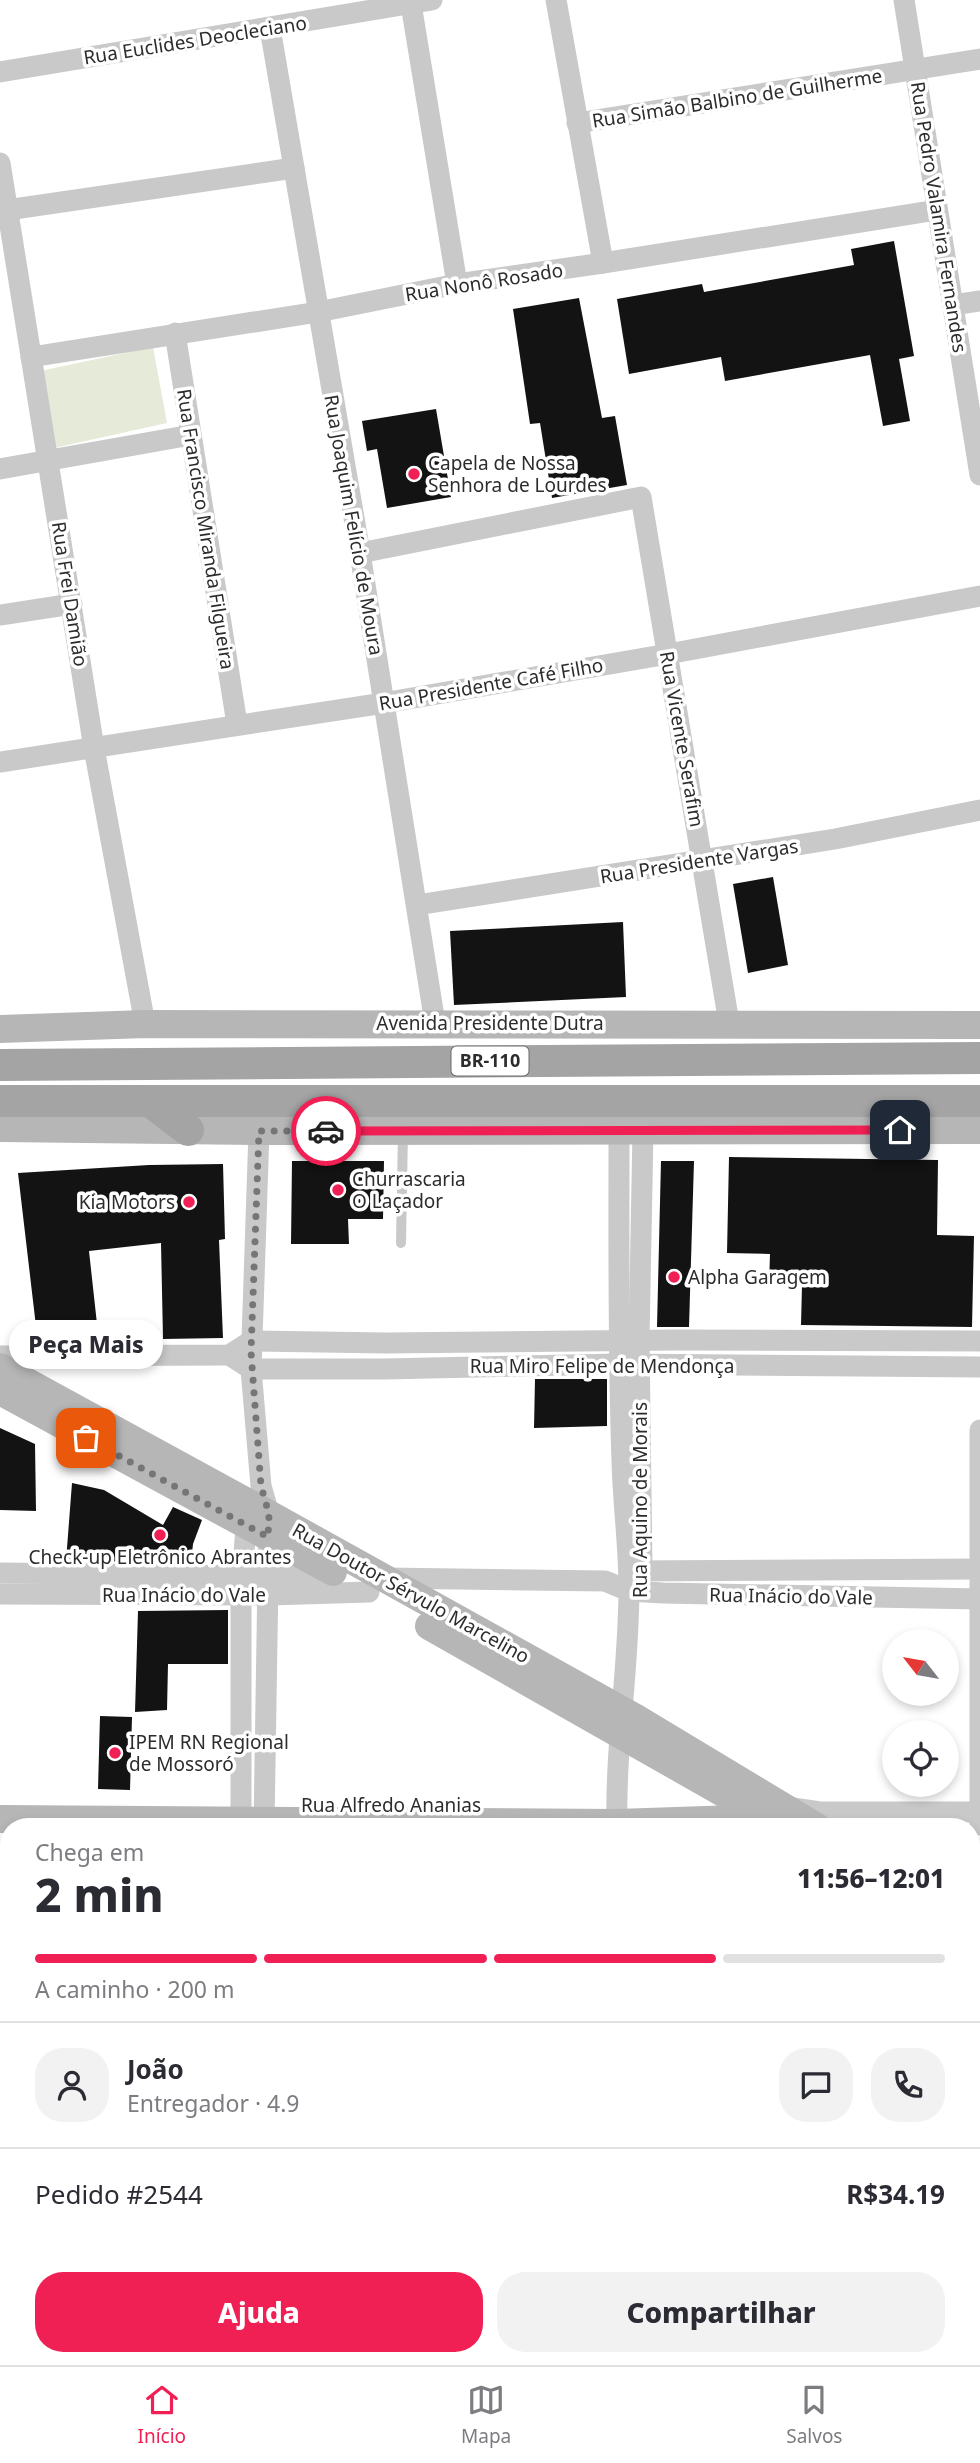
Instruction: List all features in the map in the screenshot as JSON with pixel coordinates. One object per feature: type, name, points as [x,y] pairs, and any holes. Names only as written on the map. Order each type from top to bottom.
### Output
[{"type":"main road","name":"Avenida Presidente Dutra","points":[[0,1029],[145,1024],[980,1025]]},
{"type":"main road","name":"Avenida Presidente Dutra","points":[[0,1065],[980,1058]]},
{"type":"main road","name":"BR-110","points":[[0,1101],[980,1101]]},
{"type":"main road","points":[[150,1101],[188,1129]]},
{"type":"main road","points":[[0,1128],[259,1131],[980,1130]]},
{"type":"main road","name":"Rua Doutor Sérvulo Marcelino","points":[[0,1367],[258,1513],[375,1585],[626,1722],[787,1816]]},
{"type":"main road","name":"Rua Doutor Sérvulo Marcelino","points":[[0,1391],[258,1513],[334,1572],[375,1585]]},
{"type":"main road","name":"Rua Doutor Sérvulo Marcelino","points":[[626,1722],[787,1816]]},
{"type":"main road","name":"Rua Alfredo Ananias","points":[[0,1801],[253,1817]]},
{"type":"main road","name":"Rua Alfredo Ananias","points":[[722,1818],[787,1816]]},
{"type":"main road","name":"Rua Alfredo Ananias","points":[[126,1818],[346,1818]]},
{"type":"street","name":"Rua Euclides Deocleciano","points":[[0,72],[432,0]]},
{"type":"street","points":[[556,0],[603,263]]},
{"type":"street","name":"Rua Pedro Valamira Fernandes","points":[[904,0],[980,474]]},
{"type":"street","points":[[411,4],[457,284]]},
{"type":"street","name":"Rua Joaquim Felício de Moura","points":[[270,28],[360,553],[435,1023]]},
{"type":"street","name":"Rua Simão Balbino de Guilherme","points":[[577,123],[980,59]]},
{"type":"street","name":"Rua Frei Damião","points":[[0,163],[94,748],[145,1024]]},
{"type":"street","points":[[7,210],[294,168]]},
{"type":"street","name":"Rua Nonô Rosado","points":[[30,357],[318,312],[457,284],[937,210]]},
{"type":"street","points":[[953,305],[980,301]]},
{"type":"street","name":"Rua Francisco Miranda Filgueira","points":[[175,333],[237,724]]},
{"type":"street","points":[[0,469],[191,435]]},
{"type":"street","name":"Rua Vicente Serafim","points":[[360,553],[641,496],[729,1023]]},
{"type":"street","name":"Rua Presidente Café Filho","points":[[0,762],[384,703],[980,596]]},
{"type":"street","points":[[0,615],[72,604]]},
{"type":"street","name":"Rua Presidente Vargas","points":[[417,905],[835,839],[980,810]]},
{"type":"street","points":[[253,1817],[269,1586],[258,1513],[251,1368],[259,1131]]},
{"type":"street","name":"Rua Aquino de Morais","points":[[624,1818],[626,1722],[635,1581],[629,1364],[631,1131]]},
{"type":"street","points":[[0,1356],[229,1354],[251,1341]]},
{"type":"street","name":"Rua Miro Felipe de Mendonça","points":[[251,1341],[980,1341]]},
{"type":"street","points":[[385,1369],[386,1343]]},
{"type":"street","points":[[229,1354],[251,1368]]},
{"type":"street","name":"Rua Miro Felipe de Mendonça","points":[[251,1368],[385,1369],[629,1364],[980,1367]]},
{"type":"street","points":[[980,1430],[980,1825]]},
{"type":"street","points":[[253,1817],[242,1586],[258,1513]]},
{"type":"street","name":"Rua Inácio do Vale","points":[[0,1594],[242,1586],[635,1581],[979,1569]]},
{"type":"street","name":"Rua Inácio do Vale","points":[[269,1586],[334,1572]]},
{"type":"street","name":"Rua Inácio do Vale","points":[[0,1573],[242,1586]]},
{"type":"street","name":"Rua Inácio do Vale","points":[[635,1581],[979,1599]]},
{"type":"street","points":[[787,1816],[980,1812]]},
{"type":"lane","points":[[401,1243],[403,1131]]},
{"type":"green space","points":[[153,347],[167,423],[54,448],[40,371]]},
{"type":"building","points":[[894,241],[914,356],[899,359],[910,421],[883,426],[870,355],[725,381],[721,357],[629,374],[617,299],[702,284],[704,292],[854,265],[851,249]]},
{"type":"building","points":[[579,298],[602,418],[615,416],[627,485],[552,498],[540,423],[530,424],[513,309]]},
{"type":"building","name":"Capela de Nossa Senhora de Lourdes","points":[[436,409],[451,497],[387,508],[377,449],[367,451],[362,421]]},
{"type":"building","points":[[773,877],[788,965],[748,973],[733,884]]},
{"type":"building","points":[[623,922],[626,997],[454,1005],[450,931]]},
{"type":"building","points":[[729,1157],[938,1160],[937,1235],[974,1236],[972,1327],[801,1325],[802,1285],[769,1285],[770,1254],[727,1253]]},
{"type":"building","name":"Churrascaria O Laçador","points":[[292,1161],[384,1161],[383,1219],[348,1219],[349,1244],[291,1244]]},
{"type":"building","name":"Alpha Garagem","points":[[661,1161],[694,1161],[689,1327],[657,1327]]},
{"type":"building","points":[[223,1164],[225,1239],[219,1240],[223,1338],[163,1339],[161,1243],[89,1251],[98,1333],[37,1335],[18,1173],[149,1165]]},
{"type":"building","points":[[535,1379],[607,1379],[607,1426],[534,1428]]},
{"type":"building","points":[[0,1428],[35,1444],[36,1511],[0,1510]]},
{"type":"building","points":[[72,1483],[104,1490],[163,1525],[173,1507],[202,1520],[193,1544],[191,1562],[66,1561]]},
{"type":"building","points":[[228,1610],[228,1664],[168,1664],[167,1710],[135,1712],[138,1611]]},
{"type":"building","name":"IPEM RN Regional de Mossoró","points":[[100,1716],[132,1717],[130,1790],[98,1789]]},
{"type":"way so far","points":[[86,1438],[268,1537],[269,1514],[261,1486],[251,1368],[259,1131],[326,1131]]},
{"type":"place","name":"Capela de Nossa Senhora de Lourdes","points":[[414,474]]},
{"type":"place","name":"Churrascaria O Laçador","points":[[338,1190]]},
{"type":"place","name":"Kia Motors","points":[[189,1202]]},
{"type":"place","name":"Alpha Garagem","points":[[674,1277]]},
{"type":"place","name":"Peça Mais","points":[[86,1438]]},
{"type":"place","name":"Check-up Eletrônico Abrantes","points":[[160,1535]]},
{"type":"place","name":"IPEM RN Regional de Mossoró","points":[[115,1753]]},
{"type":"route","points":[[326,1131],[900,1130]]}]
